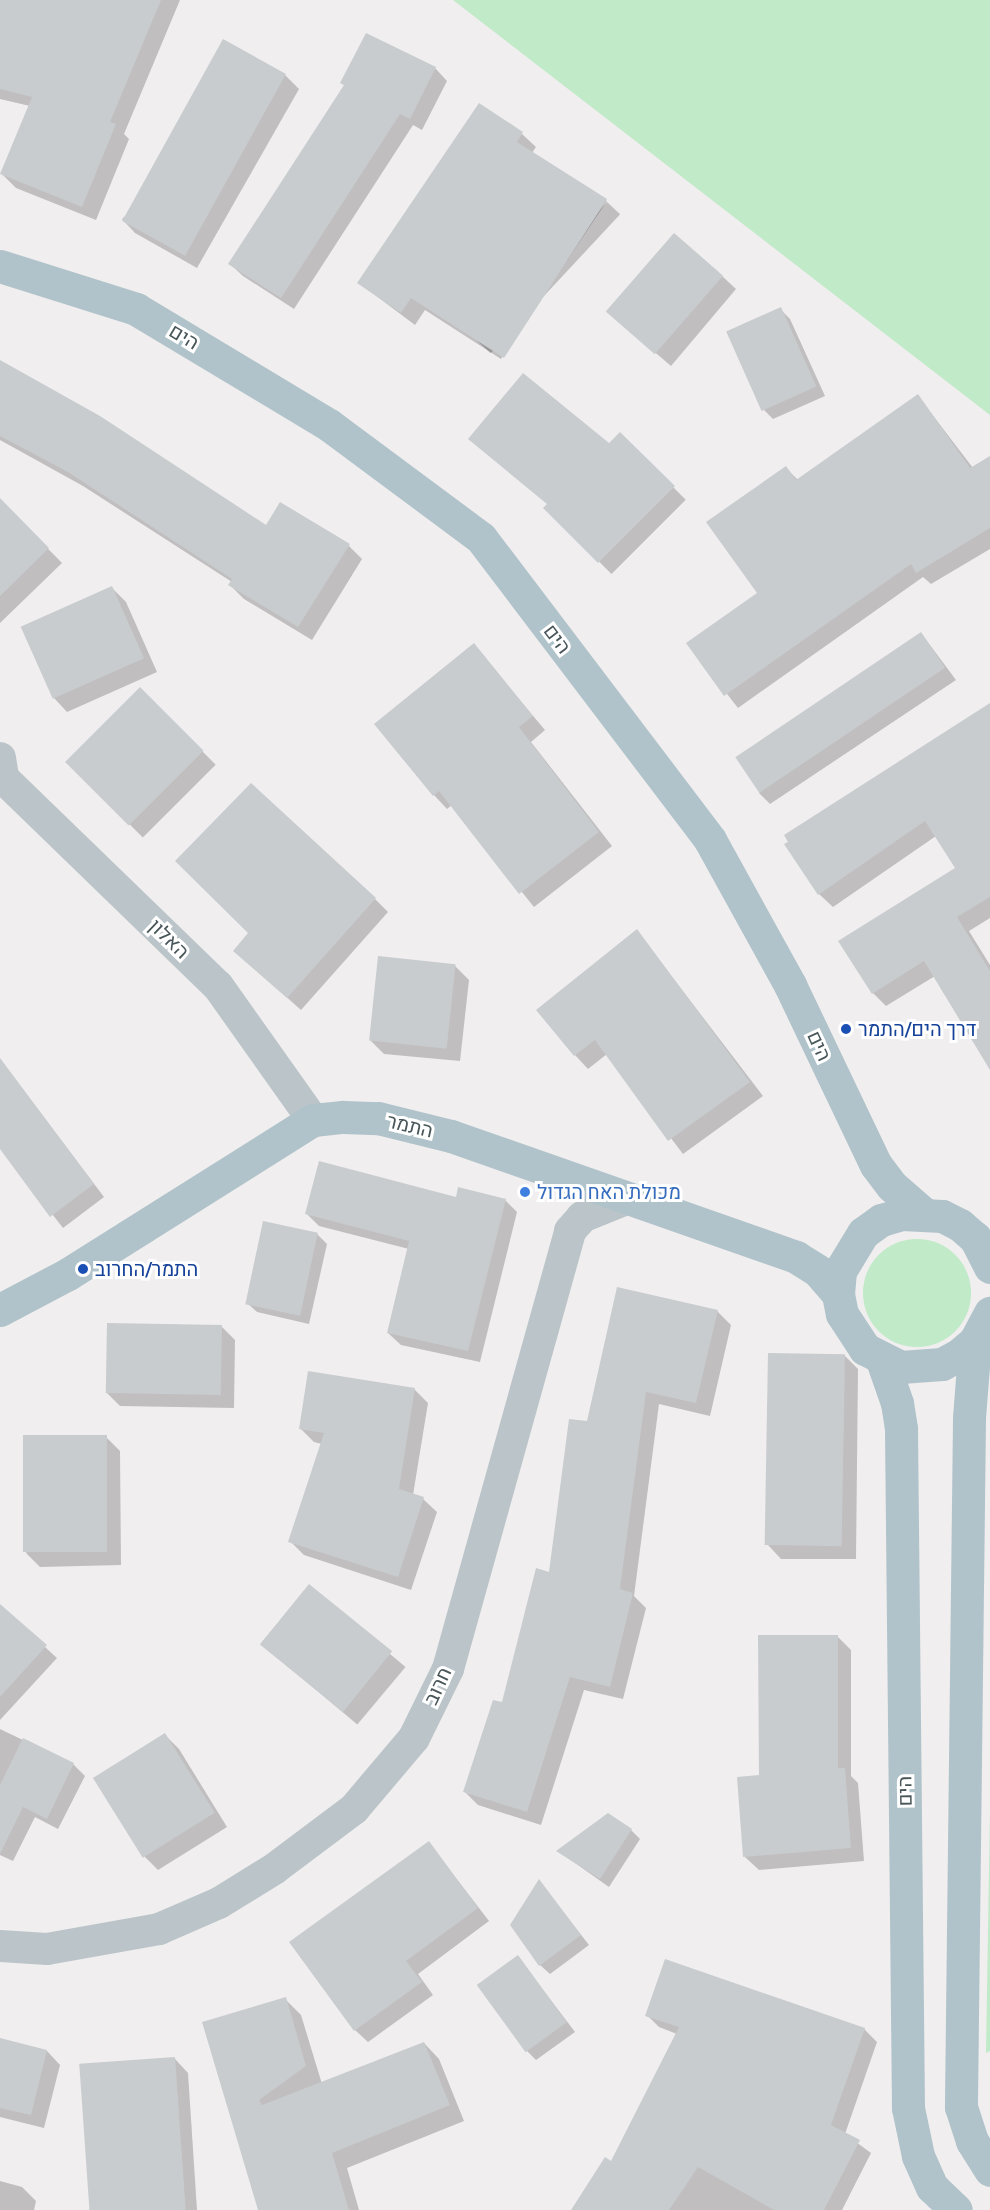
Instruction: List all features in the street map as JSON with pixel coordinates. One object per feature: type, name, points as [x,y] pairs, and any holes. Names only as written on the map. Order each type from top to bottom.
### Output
[{"type":"main road","name":"הים","points":[[0,266],[136,309],[329,424],[481,538],[710,840],[790,985],[876,1165],[892,1186],[922,1212]]},
{"type":"main road","name":"התמר","points":[[313,1120],[378,1118],[452,1136],[796,1257],[818,1271],[838,1294]]},
{"type":"main road","points":[[0,1310],[68,1274],[313,1120]]},
{"type":"main road","points":[[983,1327],[960,1354],[932,1366],[901,1367],[882,1360],[851,1333],[842,1314],[838,1294],[840,1271],[863,1233],[881,1220],[922,1212],[960,1225],[989,1258]]},
{"type":"main road","points":[[983,1327],[969,1418],[961,2107],[972,2141],[990,2170]]},
{"type":"main road","name":"הים","points":[[882,1360],[897,1403],[901,1429],[908,2108],[918,2156],[932,2187],[956,2210]]},
{"type":"street","name":"האלון","points":[[1,768],[218,986],[313,1120]]},
{"type":"street","name":"חרוב","points":[[0,1946],[47,1949],[159,1929],[219,1904],[256,1881],[354,1809],[414,1738],[448,1669],[570,1231],[582,1217],[626,1199]]},
{"type":"green space","points":[[453,0],[990,0],[990,415]]},
{"type":"green space","points":[[917,1239],[938,1243],[955,1255],[967,1272],[971,1293],[967,1314],[955,1331],[938,1343],[917,1347],[896,1343],[879,1331],[867,1314],[863,1293],[867,1272],[879,1255],[896,1243]]},
{"type":"green space","points":[[990,1810],[990,2051],[986,2053]]},
{"type":"building","points":[[0,0],[161,0],[110,122],[116,124],[82,207],[0,174],[32,97],[0,89]]},
{"type":"building","points":[[366,33],[436,67],[410,119],[400,114],[281,298],[228,264],[344,85],[340,83]]},
{"type":"building","points":[[223,39],[286,74],[185,256],[122,221]]},
{"type":"building","points":[[479,103],[523,132],[517,142],[607,199],[504,358],[411,298],[401,313],[357,283]]},
{"type":"building","points":[[674,233],[723,276],[655,354],[606,311]]},
{"type":"building","points":[[781,307],[816,386],[762,411],[726,331]]},
{"type":"building","points":[[0,360],[100,416],[266,525],[280,502],[350,544],[298,627],[228,585],[232,579],[68,472],[0,436]]},
{"type":"building","points":[[523,373],[609,443],[620,432],[675,486],[598,563],[543,508],[547,504],[468,439]]},
{"type":"building","points":[[918,394],[970,468],[990,456],[990,528],[916,573],[911,564],[724,696],[686,643],[757,593],[706,522],[786,466],[796,480]]},
{"type":"building","points":[[0,498],[49,548],[0,596]]},
{"type":"building","points":[[112,586],[144,658],[53,699],[21,627]]},
{"type":"building","points":[[921,632],[945,668],[759,793],[735,757]]},
{"type":"building","points":[[474,643],[533,716],[519,727],[599,832],[519,894],[439,791],[433,796],[374,724]]},
{"type":"building","points":[[140,687],[204,751],[129,826],[65,762]]},
{"type":"building","points":[[990,703],[990,897],[957,917],[990,971],[990,1070],[924,961],[872,994],[838,941],[955,868],[925,821],[818,895],[784,844],[788,842],[784,835]]},
{"type":"building","points":[[251,783],[376,898],[287,998],[233,951],[248,933],[175,861]]},
{"type":"building","points":[[637,929],[750,1082],[668,1141],[595,1040],[574,1056],[536,1010]]},
{"type":"building","points":[[378,956],[456,964],[447,1049],[369,1041]]},
{"type":"building","points":[[0,1058],[94,1184],[50,1217],[0,1149]]},
{"type":"building","points":[[319,1161],[456,1197],[458,1187],[506,1199],[468,1351],[387,1333],[409,1241],[305,1214]]},
{"type":"building","points":[[263,1221],[318,1233],[300,1316],[245,1304]]},
{"type":"building","points":[[617,1287],[718,1310],[696,1403],[646,1392],[620,1589],[633,1593],[610,1687],[570,1677],[527,1812],[463,1792],[493,1700],[502,1702],[536,1568],[549,1572],[569,1419],[587,1421]]},
{"type":"building","points":[[107,1323],[222,1325],[221,1395],[106,1393]]},
{"type":"building","points":[[768,1353],[845,1354],[842,1546],[765,1545]]},
{"type":"building","points":[[308,1371],[415,1388],[399,1489],[424,1497],[398,1577],[288,1542],[324,1433],[299,1429]]},
{"type":"building","points":[[23,1435],[107,1435],[107,1552],[23,1552]]},
{"type":"building","points":[[309,1584],[392,1651],[343,1712],[260,1645]]},
{"type":"building","points":[[0,1604],[47,1645],[0,1697]]},
{"type":"building","points":[[758,1635],[838,1635],[838,1768],[845,1768],[851,1848],[743,1857],[737,1777],[759,1775]]},
{"type":"building","points":[[165,1733],[215,1813],[143,1858],[93,1778]]},
{"type":"building","points":[[23,1738],[74,1763],[47,1819],[23,1807],[0,1854],[0,1785]]},
{"type":"building","points":[[608,1813],[632,1829],[600,1879],[556,1851]]},
{"type":"building","points":[[429,1841],[478,1908],[406,1961],[422,1982],[354,2031],[289,1942]]},
{"type":"building","points":[[539,1879],[581,1935],[539,1966],[510,1925]]},
{"type":"building","points":[[518,1955],[567,2022],[526,2052],[477,1985]]},
{"type":"building","points":[[665,1959],[865,2028],[831,2125],[860,2140],[824,2210],[774,2210],[698,2167],[669,2210],[571,2210],[605,2157],[611,2161],[679,2027],[645,2016]]},
{"type":"building","points":[[286,1997],[306,2066],[259,2100],[262,2105],[424,2042],[450,2105],[332,2153],[349,2210],[258,2210],[202,2022]]},
{"type":"building","points":[[0,2038],[47,2050],[31,2115],[0,2108]]},
{"type":"building","points":[[175,2057],[186,2210],[89,2210],[79,2064]]},
{"type":"place","name":"דרך הים/התמר","points":[[846,1029]]},
{"type":"place","name":"מכולת האח הגדול","points":[[525,1192]]},
{"type":"place","name":"התמר/החרוב","points":[[83,1269]]}]
